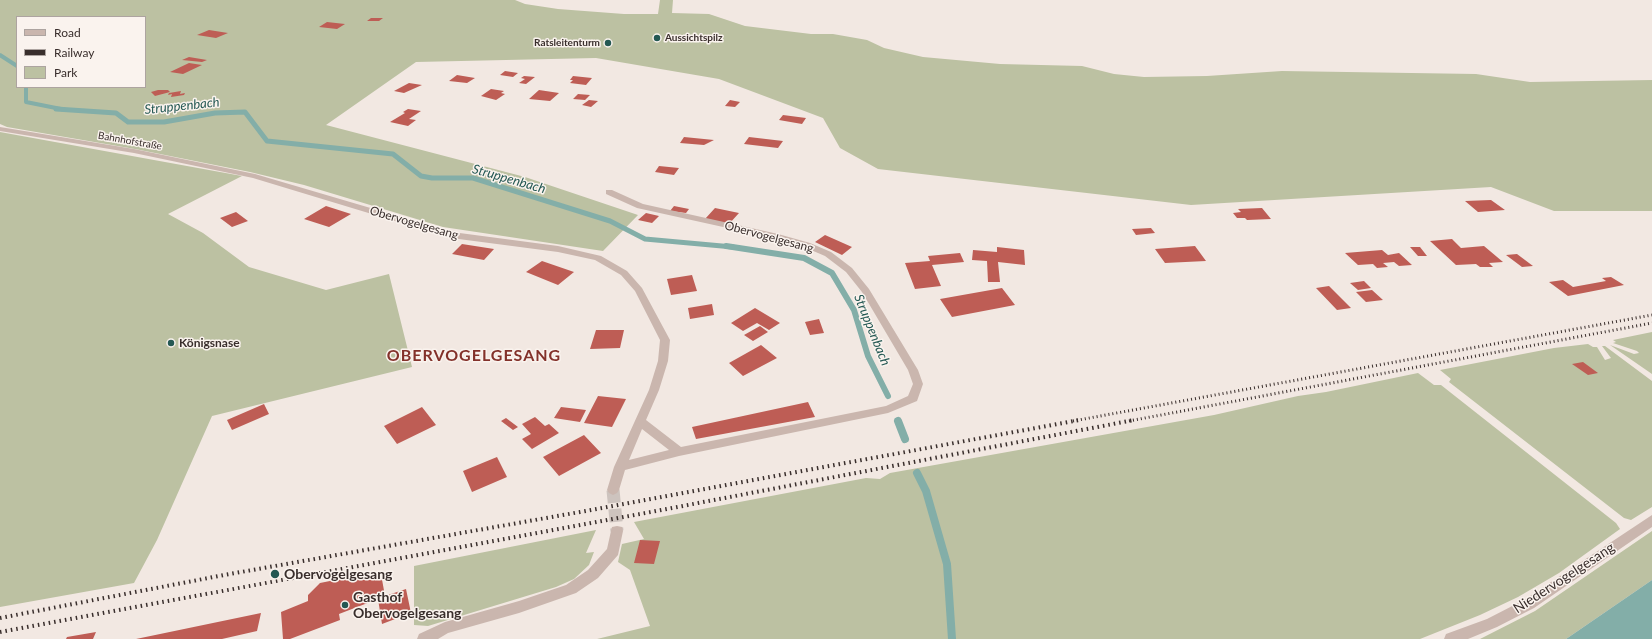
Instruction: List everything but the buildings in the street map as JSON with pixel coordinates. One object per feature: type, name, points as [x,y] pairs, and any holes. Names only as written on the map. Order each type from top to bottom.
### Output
[{"type":"street","name":"Bahnhofstraße","points":[[0,129],[134,151],[255,176]]},
{"type":"street","name":"Obervogelgesang","points":[[255,176],[451,235],[558,249],[598,258],[624,272],[639,290],[665,340],[663,361],[654,390],[620,467],[614,490]]},
{"type":"street","name":"Obervogelgesang","points":[[609,192],[640,206],[775,236],[807,245],[828,254],[849,270],[866,291],[913,370],[918,384],[913,398],[888,409],[678,452],[620,467]]},
{"type":"street","points":[[640,421],[678,452]]},
{"type":"street","name":"Niedervogelgesang","points":[[1451,639],[1492,623],[1529,604],[1652,520]]},
{"type":"street","points":[[424,639],[445,628],[519,607],[571,589],[593,574],[613,551],[617,531]]},
{"type":"green space","points":[[0,0],[515,0],[525,4],[558,9],[624,14],[658,14],[660,0],[673,0],[672,13],[709,14],[745,26],[811,34],[833,34],[867,40],[884,48],[923,57],[1000,64],[1082,66],[1114,74],[1144,77],[1207,76],[1282,71],[1476,74],[1530,82],[1652,80],[1652,211],[1554,211],[1491,187],[1191,205],[878,169],[840,148],[823,118],[719,79],[596,58],[416,62],[326,125],[525,177],[638,215],[603,251],[443,227],[304,185],[250,172],[135,149],[7,127],[0,124]]},
{"type":"green space","points":[[0,132],[242,176],[168,214],[203,233],[249,267],[326,290],[389,274],[412,367],[212,416],[157,540],[134,583],[0,607]]},
{"type":"green space","points":[[1652,332],[1652,374],[1610,345],[1634,354],[1639,353],[1613,343],[1616,342],[1613,340]]},
{"type":"green space","points":[[1588,344],[1593,347],[1597,347],[1605,360],[1611,358],[1602,346],[1605,346],[1652,381],[1652,507],[1631,520],[1624,518],[1449,382],[1451,379],[1440,370],[1554,348]]},
{"type":"green space","points":[[1418,373],[1434,385],[1441,385],[1616,523],[1620,529],[1559,573],[1518,597],[1480,615],[1420,639],[597,639],[650,626],[630,570],[618,562],[622,544],[644,539],[634,522],[866,478],[880,479],[890,473],[1214,415],[1298,396],[1326,392]]},
{"type":"green space","points":[[596,530],[586,553],[594,552],[589,565],[574,579],[556,587],[428,626],[414,625],[414,566]]},
{"type":"green space","points":[[1652,531],[1652,580],[1566,639],[1480,639],[1535,611]]},
{"type":"water","points":[[1652,580],[1652,639],[1566,639]]},
{"type":"waterway","name":"Struppenbach","points":[[0,55],[16,65]]},
{"type":"waterway","name":"Struppenbach","points":[[26,88],[26,102],[64,110]]},
{"type":"waterway","name":"Struppenbach","points":[[56,109],[64,110]]},
{"type":"waterway","name":"Struppenbach","points":[[64,110],[116,113],[128,122],[164,122],[215,113],[245,112],[267,141],[393,154],[421,176],[432,178],[473,178],[610,221],[645,239],[732,247]]},
{"type":"waterway","name":"Struppenbach","points":[[726,246],[732,247]]},
{"type":"waterway","name":"Struppenbach","points":[[732,247],[804,258],[832,273],[854,310],[868,356],[888,396]]},
{"type":"waterway","name":"Struppenbach","points":[[898,421],[905,439]]},
{"type":"waterway","name":"Struppenbach","points":[[917,473],[926,491],[947,564],[952,639]]},
{"type":"tunnel","points":[[613,490],[617,531]]},
{"type":"railway","points":[[1073,421],[1652,315]]},
{"type":"railway","points":[[1129,421],[1652,323]]},
{"type":"railway","points":[[0,618],[224,575],[580,512],[1079,420]]},
{"type":"railway","points":[[0,632],[651,512],[1134,420]]},
{"type":"place","name":"Aussichtspilz","points":[[657,38]]},
{"type":"place","name":"Ratsleitenturm","points":[[608,43]]},
{"type":"place","name":"Königsnase","points":[[171,343]]},
{"type":"place","name":"Obervogelgesang","points":[[275,574]]},
{"type":"place","name":"Gasthof Obervogelgesang","points":[[345,605]]},
{"type":"district","name":"OBERVOGELGESANG","points":[[474,356]]}]
